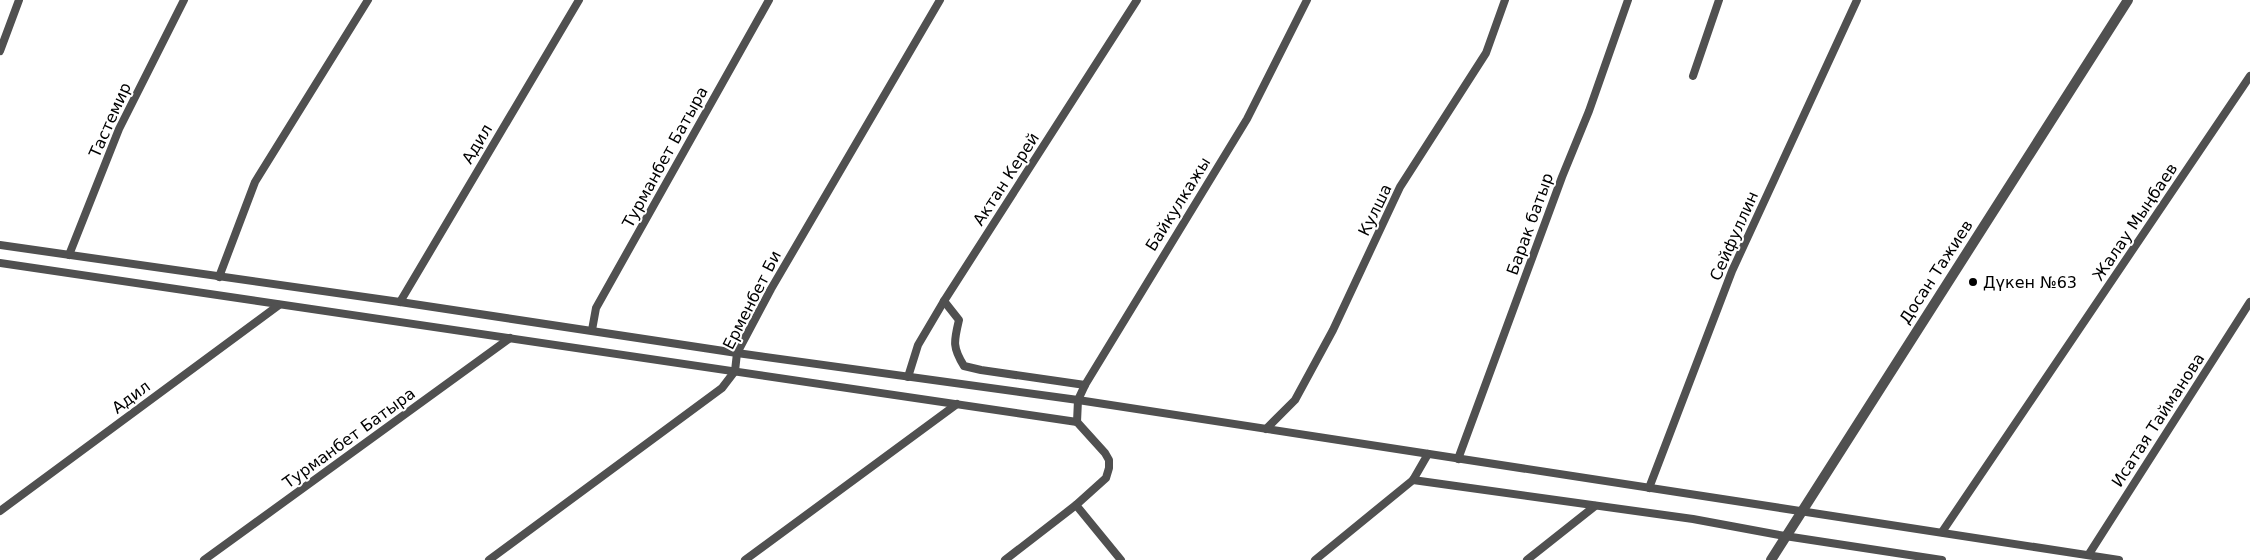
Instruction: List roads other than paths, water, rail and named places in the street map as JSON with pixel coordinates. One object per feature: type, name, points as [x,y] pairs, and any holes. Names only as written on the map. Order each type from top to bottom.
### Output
[{"type":"street","points":[[0,51],[19,0]]},
{"type":"street","name":"Тастемир","points":[[69,255],[119,130],[184,0]]},
{"type":"street","points":[[219,277],[255,182],[368,0]]},
{"type":"street","name":"Адил","points":[[400,302],[579,0]]},
{"type":"street","name":"Турманбет Батыра","points":[[592,330],[596,308],[769,0]]},
{"type":"street","name":"Ерменбет Би","points":[[489,560],[722,388],[735,371],[737,353],[771,289],[940,0]]},
{"type":"street","name":"Актан Керей","points":[[908,377],[918,345],[944,301],[1137,0]]},
{"type":"street","name":"Байкулкажы","points":[[1077,422],[1078,400],[1085,385],[1247,119],[1307,0]]},
{"type":"street","name":"Кулша","points":[[1266,429],[1295,400],[1333,330],[1400,188],[1486,53],[1505,0]]},
{"type":"street","name":"Барак батыр","points":[[1458,458],[1562,177],[1589,111],[1628,0]]},
{"type":"street","points":[[1694,76],[1719,0]]},
{"type":"street","name":"Сейфуллин","points":[[1649,488],[1732,271],[1858,0]]},
{"type":"street","name":"Досан Тажиев","points":[[1771,560],[2128,0]]},
{"type":"street","name":"Жалау Мыңбаев","points":[[1942,532],[2250,76]]},
{"type":"street","points":[[0,245],[592,330],[737,353],[1078,400],[2119,560]]},
{"type":"street","points":[[0,263],[1077,422],[1109,460],[1110,468],[1106,478],[1076,505],[1004,560]]},
{"type":"street","points":[[944,301],[960,320],[953,339],[957,355],[964,366],[1085,385]]},
{"type":"street","name":"Исатая Тайманова","points":[[2089,554],[2250,302]]},
{"type":"street","name":"Адил","points":[[0,511],[279,305]]},
{"type":"street","name":"Турманбет Батыра","points":[[204,560],[510,338]]},
{"type":"street","points":[[745,560],[957,404]]},
{"type":"street","points":[[1315,560],[1413,480],[1428,454]]},
{"type":"street","points":[[1413,480],[1702,520],[1785,536],[1942,560]]},
{"type":"street","points":[[1076,505],[1121,560]]},
{"type":"street","points":[[1527,560],[1595,506]]},
{"type":"place","name":"Дүкен №63","points":[[1973,282]]}]
